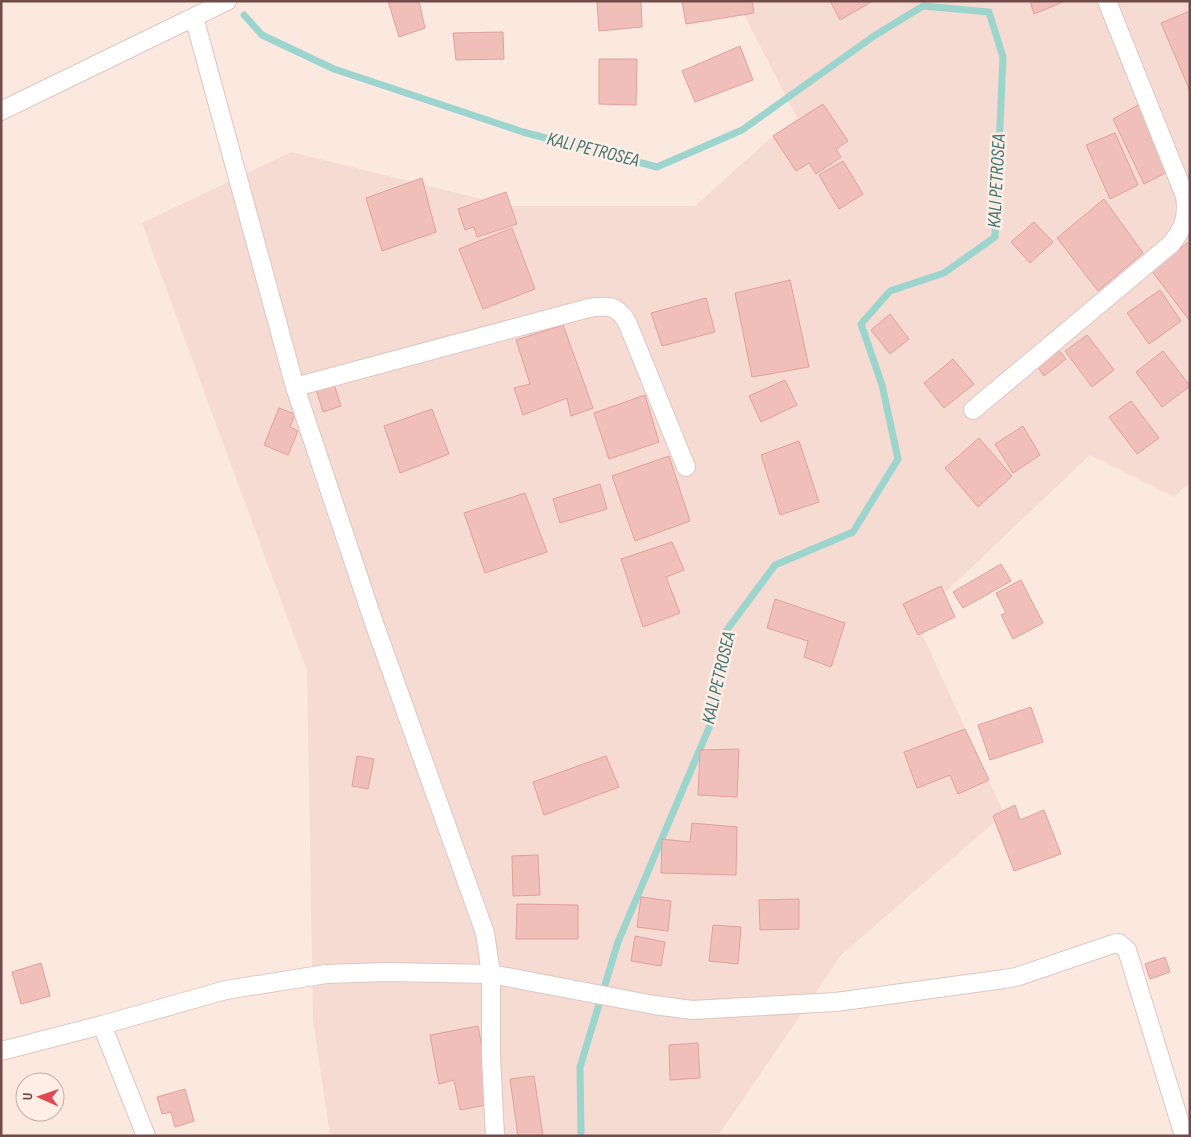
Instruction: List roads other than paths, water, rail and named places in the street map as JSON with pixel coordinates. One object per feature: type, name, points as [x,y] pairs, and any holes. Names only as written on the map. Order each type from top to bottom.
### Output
[{"type":"street","points":[[1,111],[227,1]]},
{"type":"street","points":[[972,410],[1171,244],[1181,233],[1185,222],[1187,208],[1185,196],[1107,1]]},
{"type":"street","points":[[194,17],[295,387],[372,620],[485,933],[491,974],[495,1136]]},
{"type":"street","points":[[295,387],[589,308],[613,307],[622,313],[627,322],[686,467]]},
{"type":"street","points":[[1,1051],[226,990],[326,974],[387,972],[491,974],[654,1005],[692,1010],[836,1002],[1016,977],[1119,943],[1127,950],[1184,1136]]},
{"type":"street","points":[[102,1025],[146,1136]]},
{"type":"waterway","name":"KALI PETROSEA","points":[[244,15],[262,35],[334,69],[523,132],[657,167],[742,130],[874,36],[923,6],[989,12],[1003,57],[995,237],[944,273],[890,291],[861,324],[882,385],[898,459],[853,532],[775,565],[726,631],[711,723],[618,942],[580,1067],[581,1136]]}]
